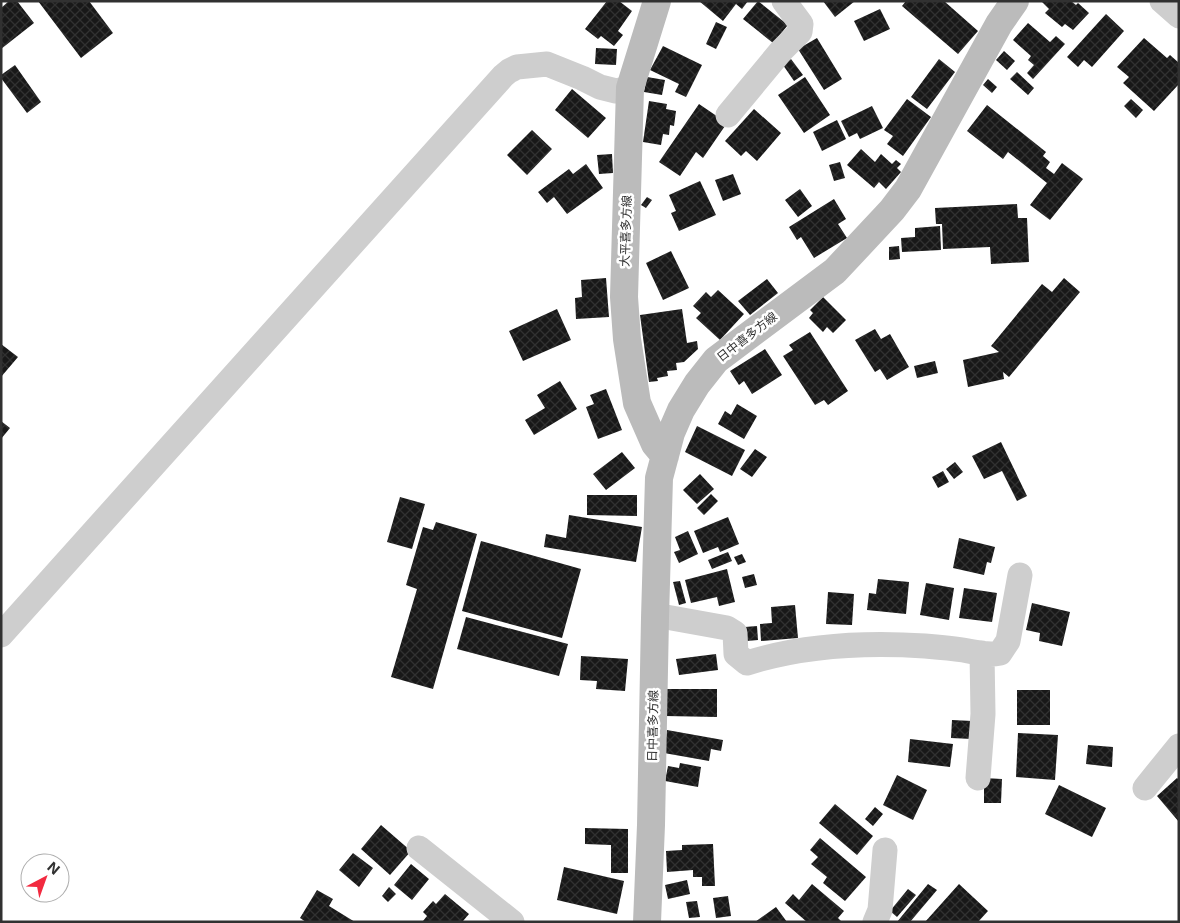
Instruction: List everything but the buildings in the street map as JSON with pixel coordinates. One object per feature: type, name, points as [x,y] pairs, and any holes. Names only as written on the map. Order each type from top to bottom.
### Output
[{"type":"main road","name":"大平喜多方線","points":[[657,1],[630,88],[624,297],[627,339],[636,403],[655,444],[665,456]]},
{"type":"main road","name":"日中喜多方線","points":[[647,922],[660,478],[671,433],[681,410],[697,384],[716,360],[835,271],[892,210],[908,189],[999,24],[1015,1]]},
{"type":"street","points":[[728,115],[781,51],[800,32],[801,24],[784,1]]},
{"type":"street","points":[[1162,1],[1179,16]]},
{"type":"street","points":[[1,635],[503,76],[517,67],[547,64],[600,87],[616,91],[630,88]]},
{"type":"street","points":[[655,618],[666,617],[727,628],[735,633],[736,654],[747,663],[776,654],[805,649],[885,644],[961,649],[991,655],[1000,653],[1008,641],[1020,575]]},
{"type":"street","points":[[978,778],[983,714],[982,653]]},
{"type":"street","points":[[1145,788],[1179,746]]},
{"type":"street","points":[[419,848],[512,922]]},
{"type":"street","points":[[875,922],[880,910],[885,850]]}]
